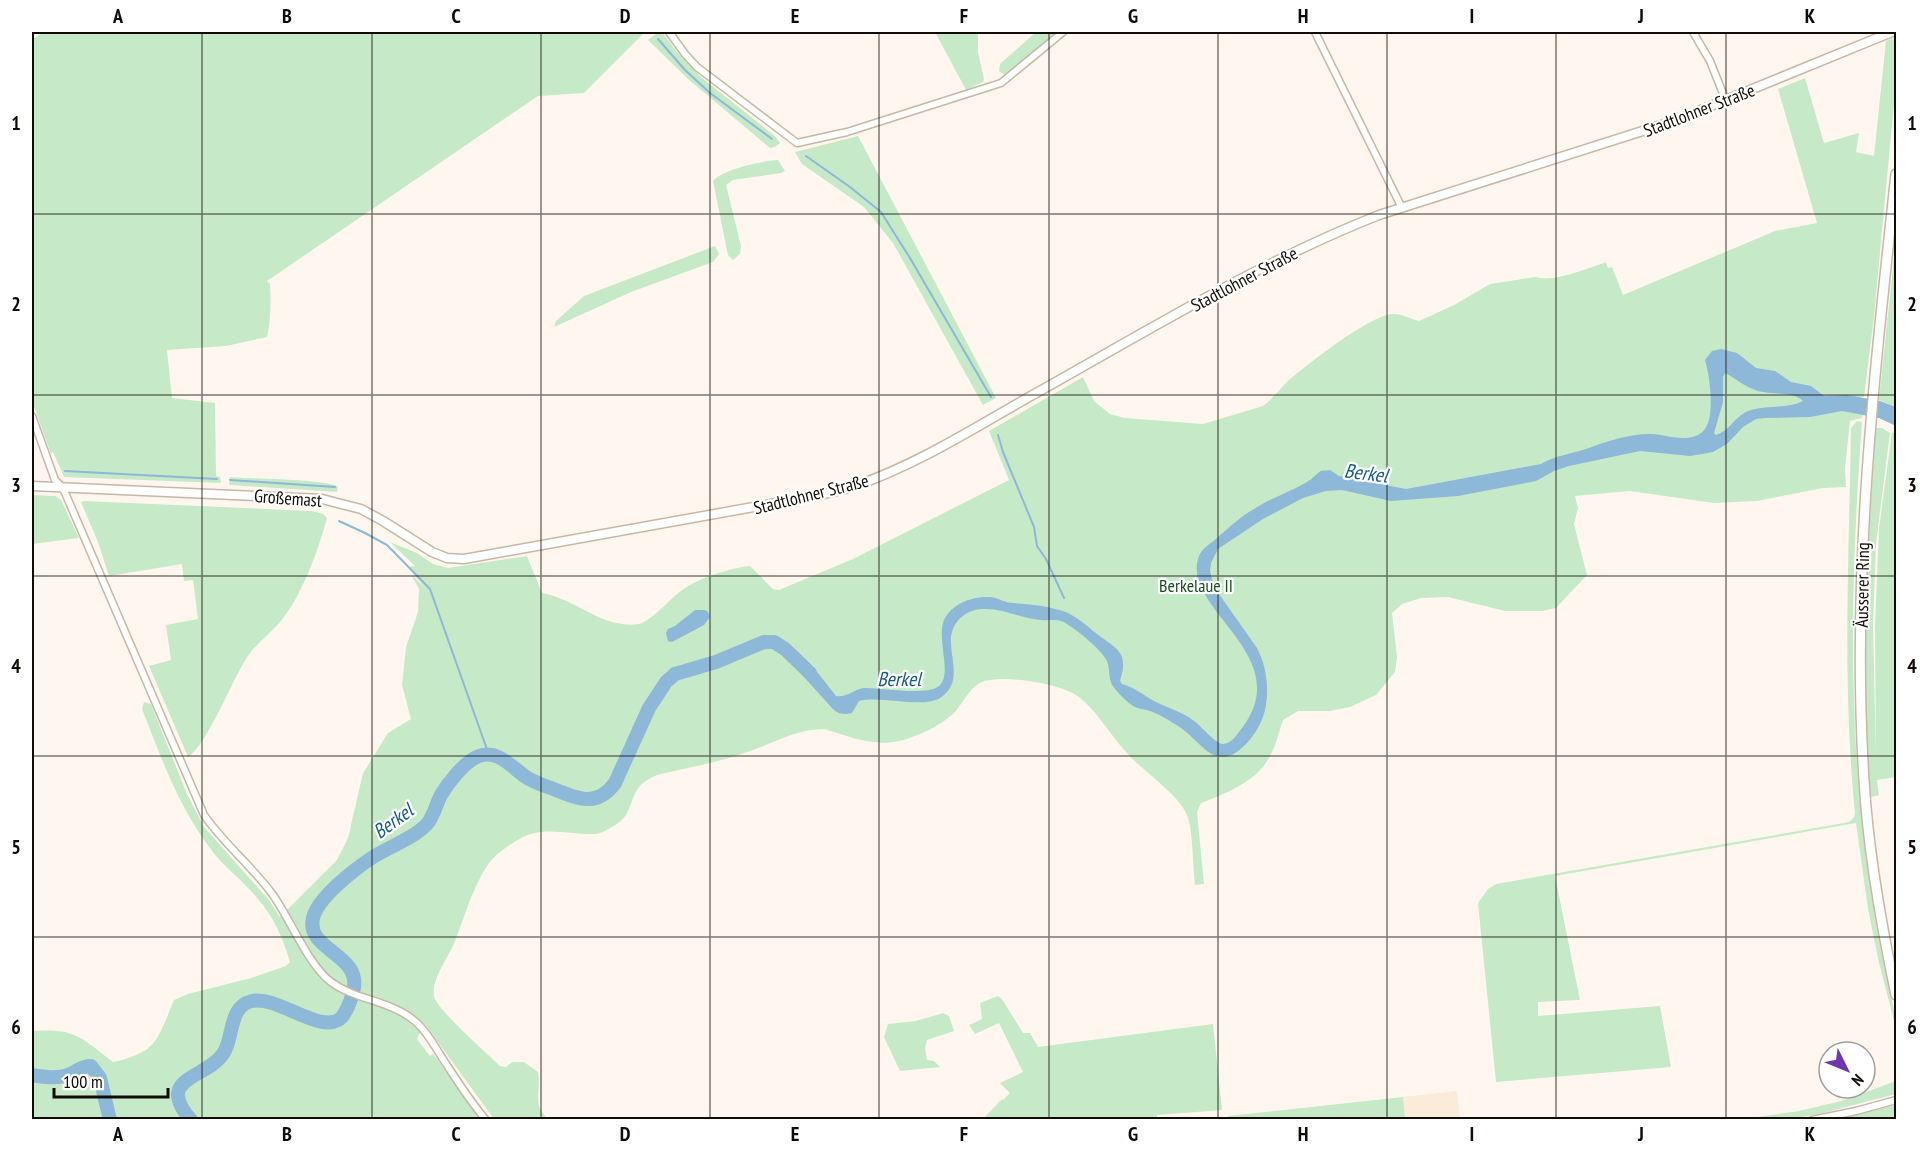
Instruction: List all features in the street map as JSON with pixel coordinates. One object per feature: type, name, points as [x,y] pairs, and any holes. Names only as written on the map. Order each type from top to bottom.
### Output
[{"type":"main road","name":"Äusserer Ring","points":[[1896,174],[1864,496],[1860,652],[1864,781],[1878,900],[1896,995]]},
{"type":"street","points":[[669,32],[697,67],[786,137],[797,143],[847,132],[1001,83],[1063,32]]},
{"type":"street","points":[[1315,32],[1402,208]]},
{"type":"street","points":[[1693,32],[1710,61],[1726,101]]},
{"type":"street","name":"Stadtlohner Straße","points":[[447,558],[479,557],[815,496],[854,486],[922,457],[1304,246],[1402,208],[1603,144],[1726,101],[1893,32]]},
{"type":"street","points":[[32,416],[55,480],[63,488],[204,815],[218,834],[271,892],[320,972],[341,988],[404,1013],[418,1024],[486,1119]]},
{"type":"street","name":"Großemast","points":[[32,486],[288,497],[340,502],[361,509],[432,552],[447,558]]},
{"type":"street","points":[[1812,1119],[1856,1111],[1896,1100]]},
{"type":"shaded area","points":[[1457,1091],[1460,1119],[1405,1119],[1403,1097]]},
{"type":"green space","points":[[43,32],[645,32],[584,93],[538,96],[267,281],[270,284],[271,304],[267,337],[226,346],[167,350],[172,398],[215,403],[216,476],[220,477],[221,483],[64,477],[53,452],[51,454],[32,401],[32,40]]},
{"type":"green space","points":[[662,32],[701,77],[775,136],[780,143],[770,148],[688,79],[648,40]]},
{"type":"green space","points":[[935,32],[978,32],[978,52],[983,82],[966,90]]},
{"type":"green space","points":[[1036,32],[1056,32],[1005,75],[999,71],[1000,64]]},
{"type":"green space","name":"Berkelaue II","points":[[1896,37],[1896,82],[1874,316],[1864,397],[1857,397],[1850,412],[1863,415],[1862,418],[1850,421],[1845,469],[1846,487],[1823,488],[1757,501],[1714,503],[1630,491],[1575,496],[1578,508],[1574,524],[1587,575],[1556,608],[1542,611],[1505,611],[1448,597],[1421,598],[1402,604],[1392,613],[1397,657],[1395,672],[1376,695],[1350,707],[1330,711],[1298,711],[1283,720],[1272,752],[1258,773],[1240,786],[1201,803],[1197,812],[1204,884],[1195,885],[1191,833],[1184,810],[1170,792],[1126,752],[1086,703],[1071,692],[1045,684],[1014,679],[987,681],[978,684],[950,717],[914,737],[880,743],[824,729],[793,734],[733,757],[657,775],[639,787],[621,821],[601,833],[550,831],[532,834],[513,843],[494,857],[473,893],[455,941],[435,982],[434,996],[453,1021],[500,1066],[506,1067],[512,1062],[524,1062],[538,1072],[538,1103],[548,1119],[494,1119],[424,1023],[417,1039],[430,1056],[433,1054],[437,1059],[479,1119],[32,1120],[32,1031],[58,1031],[77,1036],[113,1062],[128,1058],[148,1049],[154,1042],[174,1000],[188,994],[251,978],[286,966],[290,962],[273,920],[251,891],[215,855],[189,815],[171,781],[142,709],[144,702],[151,704],[187,794],[204,827],[269,900],[280,917],[337,860],[348,838],[363,773],[388,733],[411,719],[402,685],[406,647],[418,612],[419,589],[411,574],[425,588],[408,567],[415,566],[390,542],[417,553],[433,564],[448,568],[527,556],[542,593],[562,599],[603,619],[625,624],[642,623],[685,588],[708,577],[734,569],[750,566],[773,589],[779,590],[853,559],[1009,480],[989,431],[1083,377],[1094,401],[1110,414],[1125,418],[1203,424],[1263,406],[1289,380],[1324,353],[1354,332],[1382,317],[1395,314],[1419,321],[1454,305],[1490,284],[1536,277],[1552,278],[1606,262],[1608,268],[1612,267],[1623,295],[1775,231],[1817,223],[1778,89],[1805,78],[1824,143],[1859,133],[1856,152],[1874,156],[1886,41]]},
{"type":"green space","points":[[858,136],[996,398],[983,405],[893,243],[864,207],[802,164],[795,152]]},
{"type":"green space","points":[[778,160],[785,171],[733,180],[726,185],[741,246],[740,254],[733,260],[728,255],[713,181],[734,169]]},
{"type":"green space","points":[[1896,239],[1896,407],[1879,400]]},
{"type":"green space","points":[[715,246],[719,254],[713,262],[631,292],[554,327],[556,321],[584,296]]},
{"type":"green space","points":[[1857,421],[1862,422],[1854,573],[1853,647],[1859,795],[1867,869],[1896,1028],[1868,909],[1856,823],[1555,876],[1580,1000],[1538,1002],[1538,1016],[1660,1006],[1671,1067],[1496,1082],[1478,903],[1488,889],[1496,884],[1844,823],[1854,817],[1847,621],[1851,428]]},
{"type":"green space","points":[[1876,428],[1882,428],[1890,433],[1876,543],[1873,625],[1876,757],[1875,625],[1879,529],[1892,432],[1896,435],[1896,777],[1877,780],[1879,795],[1871,797],[1865,659]]},
{"type":"green space","points":[[230,477],[320,482],[338,487],[337,492],[229,485]]},
{"type":"green space","points":[[32,495],[55,496],[61,500],[79,538],[32,544]]},
{"type":"green space","points":[[81,502],[312,511],[323,514],[327,518],[314,559],[295,599],[280,622],[249,654],[211,727],[188,757],[149,666],[171,660],[166,625],[198,619],[193,580],[184,581],[182,564],[109,576]]},
{"type":"green space","points":[[998,996],[1023,1033],[1030,1033],[1038,1047],[1213,1024],[1222,1110],[1157,1115],[1157,1120],[983,1119],[1010,1093],[1000,1083],[1023,1072],[999,1023],[975,1034],[969,1025],[982,1019],[980,1003]]},
{"type":"green space","points":[[943,1013],[949,1016],[954,1031],[927,1040],[925,1048],[927,1060],[934,1061],[940,1067],[900,1071],[884,1037],[888,1024],[916,1021]]},
{"type":"green space","points":[[1896,1081],[1896,1094],[1877,1099],[1877,1088]]},
{"type":"green space","points":[[1403,1097],[1405,1119],[1229,1119],[1228,1116]]},
{"type":"green space","points":[[1873,1100],[1815,1115],[1786,1119],[1745,1119],[1799,1111],[1841,1101]]},
{"type":"green space","points":[[1896,1105],[1896,1117],[1888,1120],[1837,1119]]},
{"type":"water","points":[[1721,349],[1737,353],[1756,368],[1775,371],[1791,382],[1811,386],[1824,396],[1848,395],[1880,401],[1896,407],[1896,426],[1879,418],[1842,411],[1810,417],[1756,419],[1743,427],[1727,444],[1713,452],[1702,454],[1690,456],[1640,451],[1569,466],[1536,481],[1458,496],[1391,501],[1342,490],[1326,491],[1303,498],[1263,519],[1218,549],[1211,563],[1210,571],[1214,587],[1257,648],[1265,668],[1267,683],[1265,711],[1258,727],[1245,745],[1225,757],[1209,752],[1187,732],[1164,718],[1129,703],[1113,687],[1107,661],[1100,651],[1077,631],[1061,621],[1034,619],[991,609],[976,610],[964,615],[952,631],[954,673],[951,686],[940,698],[932,701],[859,701],[852,713],[841,714],[832,708],[793,665],[803,659],[818,673],[836,696],[844,696],[866,688],[915,691],[933,689],[939,686],[945,673],[942,637],[944,620],[952,609],[970,599],[991,597],[1010,603],[1063,611],[1072,615],[1120,653],[1123,664],[1120,681],[1122,684],[1185,715],[1222,744],[1228,743],[1242,728],[1255,702],[1256,677],[1248,655],[1205,595],[1197,576],[1200,553],[1235,522],[1260,505],[1307,482],[1321,471],[1330,470],[1339,476],[1406,489],[1541,464],[1628,436],[1652,434],[1680,438],[1694,437],[1705,429],[1710,415],[1710,385],[1705,360],[1712,351]],"holes":[[[1725,373],[1758,391],[1788,394],[1803,401],[1791,405],[1751,410],[1716,435],[1714,433],[1723,402]]]},
{"type":"water","points":[[695,610],[708,612],[710,617],[704,625],[672,642],[668,641],[666,633],[668,629]]},
{"type":"waterway","points":[[658,39],[685,70],[710,93],[772,139]]},
{"type":"waterway","points":[[806,156],[881,212],[991,397]]},
{"type":"waterway","points":[[998,435],[1034,527],[1037,546],[1046,559],[1064,598]]},
{"type":"waterway","points":[[65,471],[217,479]]},
{"type":"waterway","points":[[230,480],[335,487]]},
{"type":"waterway","points":[[339,521],[387,545],[430,589],[489,755]]},
{"type":"waterway","name":"Berkel","points":[[191,1120],[181,1106],[178,1095],[180,1087],[223,1054],[235,1016],[244,1004],[263,1001],[324,1022],[334,1022],[342,1017],[353,992],[354,979],[350,969],[343,961],[317,938],[313,929],[316,910],[329,893],[357,869],[373,857],[415,834],[427,824],[444,790],[468,763],[479,756],[492,755],[504,760],[535,782],[577,798],[593,799],[608,791],[615,783],[649,708],[666,682],[675,674],[716,662],[764,642],[774,642],[785,649],[810,673]]},
{"type":"waterway","name":"Berkel","points":[[32,1075],[59,1077],[91,1066],[100,1078],[110,1120]]}]
